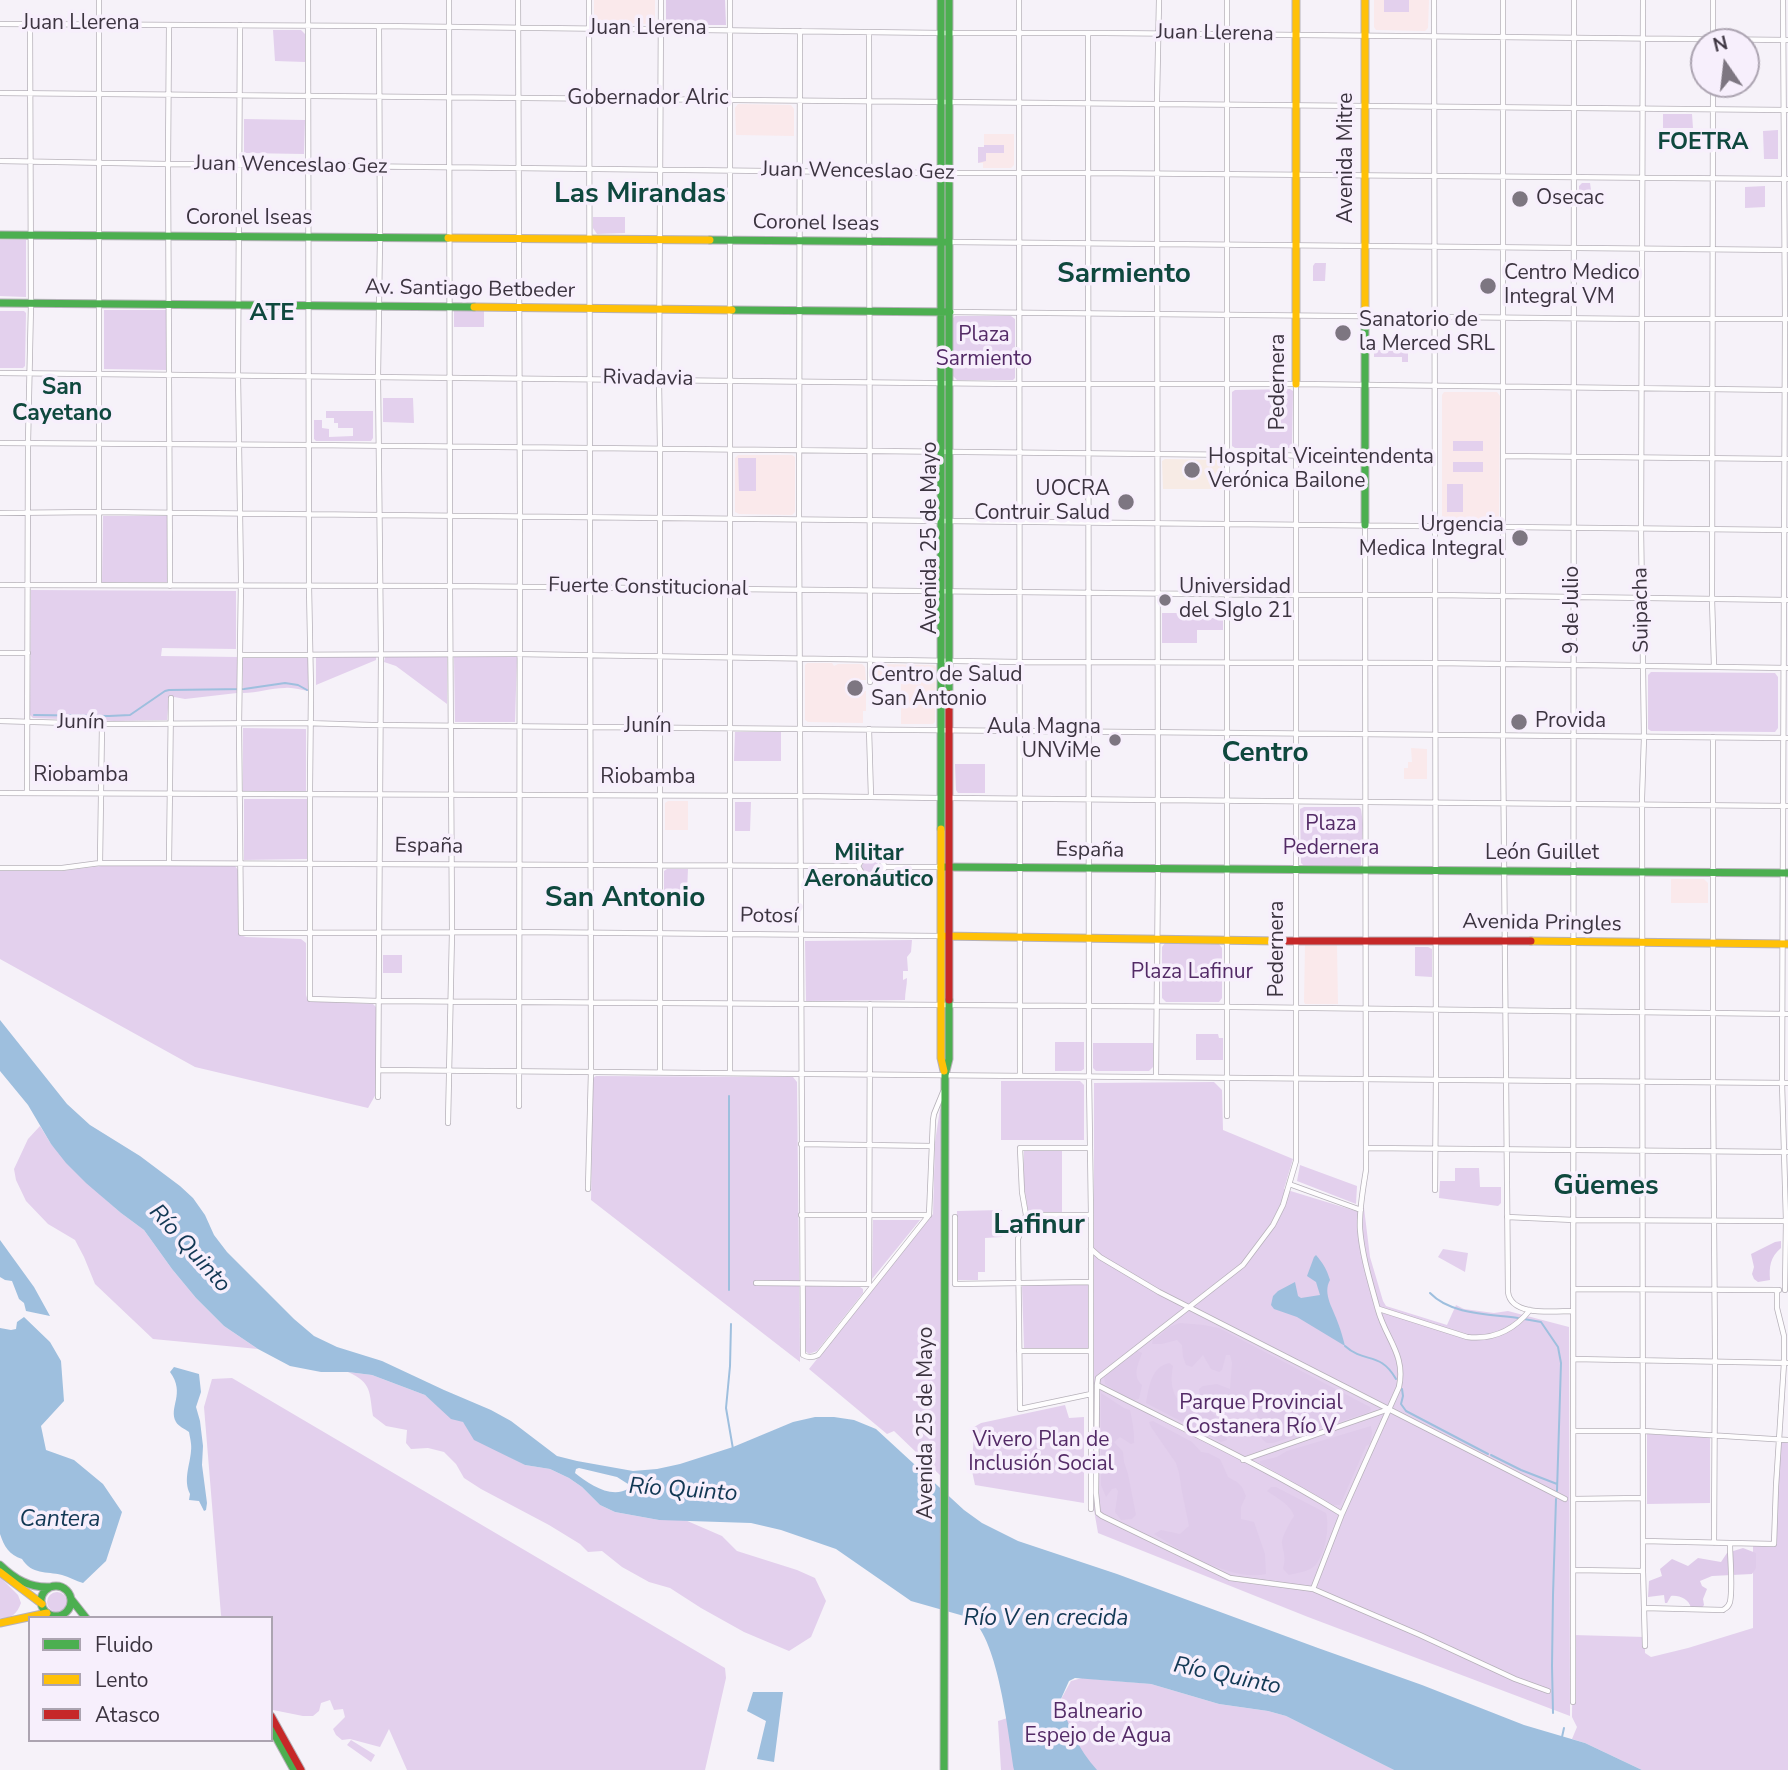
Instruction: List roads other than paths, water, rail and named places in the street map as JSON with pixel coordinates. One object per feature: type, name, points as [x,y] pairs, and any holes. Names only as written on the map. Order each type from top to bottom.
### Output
[{"type":"main road","name":"Avenida 25 de Mayo","points":[[941,0],[945,33]]},
{"type":"main road","name":"Avenida 25 de Mayo","points":[[945,383],[950,312],[945,173],[945,33],[949,0]]},
{"type":"main road","name":"Pedernera","points":[[1296,0],[1296,384]]},
{"type":"main road","name":"Avenida Mitre","points":[[1365,0],[1365,525]]},
{"type":"main road","name":"Avenida 25 de Mayo","points":[[944,1770],[945,1075],[949,1059],[945,1005],[945,383],[940,312],[940,242],[945,173]]},
{"type":"main road","name":"Coronel Iseas","points":[[0,234],[949,242]]},
{"type":"main road","name":"Av. Santiago Betbeder","points":[[0,303],[950,312]]},
{"type":"main road","name":"España","points":[[945,867],[1296,871]]},
{"type":"main road","name":"León Guillet","points":[[1296,871],[1786,873]]},
{"type":"main road","name":"Potosí","points":[[945,936],[1296,941]]},
{"type":"main road","name":"Avenida Pringles","points":[[1296,941],[1786,944]]},
{"type":"main road","points":[[0,1565],[24,1585],[64,1589],[84,1616]]},
{"type":"main road","points":[[0,1571],[16,1587],[34,1597],[52,1615],[64,1616]]},
{"type":"main road","points":[[44,1608],[43,1594],[54,1587]]},
{"type":"main road","points":[[59,1615],[64,1614],[70,1606],[70,1596]]},
{"type":"main road","points":[[0,1623],[44,1608]]},
{"type":"main road","points":[[273,1720],[301,1770]]},
{"type":"main road","points":[[273,1732],[294,1770]]},
{"type":"street","points":[[99,0],[99,585]]},
{"type":"street","points":[[308,0],[310,999],[1786,1014]]},
{"type":"street","points":[[448,1123],[452,932],[449,0]]},
{"type":"street","points":[[518,0],[519,1106]]},
{"type":"street","points":[[588,1189],[591,1072],[589,0]]},
{"type":"street","points":[[660,1072],[661,0]]},
{"type":"street","points":[[730,0],[730,1073]]},
{"type":"street","points":[[1019,0],[1020,1076]]},
{"type":"street","points":[[1156,1076],[1159,0]]},
{"type":"street","points":[[1227,0],[1227,1116]]},
{"type":"street","points":[[1434,0],[1435,1190]]},
{"type":"street","points":[[1503,0],[1503,735],[1508,1296],[1513,1305],[1530,1310],[1573,1311]]},
{"type":"street","name":"9 de Julio","points":[[1573,1702],[1574,0]]},
{"type":"street","name":"Suipacha","points":[[1643,0],[1645,1646]]},
{"type":"street","points":[[1713,0],[1713,28]]},
{"type":"street","points":[[1573,1289],[1787,1290],[1787,319],[1783,0]]},
{"type":"street","name":"Juan Llerena","points":[[0,24],[1574,37],[1690,40]]},
{"type":"street","points":[[27,793],[30,24]]},
{"type":"street","points":[[169,25],[170,586]]},
{"type":"street","points":[[240,26],[240,863]]},
{"type":"street","points":[[378,1097],[381,725],[380,26]]},
{"type":"street","points":[[800,30],[801,1214],[803,1354],[807,1357],[818,1355],[871,1284],[929,1215],[934,1114],[945,1086]]},
{"type":"street","points":[[869,32],[870,682]]},
{"type":"street","points":[[1088,33],[1091,1509]]},
{"type":"street","name":"Juan Llerena","points":[[1760,40],[1785,40]]},
{"type":"street","name":"Gobernador Alric","points":[[0,93],[1786,110]]},
{"type":"street","points":[[1713,98],[1714,667]]},
{"type":"street","name":"Juan Wenceslao Gez","points":[[0,161],[730,171],[1786,179]]},
{"type":"street","name":"Coronel Iseas","points":[[949,242],[1786,250]]},
{"type":"street","points":[[950,312],[1787,319]]},
{"type":"street","name":"Rivadavia","points":[[0,373],[1786,390]]},
{"type":"street","name":"Pedernera","points":[[1097,1385],[1098,1378],[1243,1265],[1273,1225],[1283,1205],[1296,1158],[1296,384]]},
{"type":"street","points":[[0,443],[1435,457]]},
{"type":"street","points":[[1503,456],[1786,459]]},
{"type":"street","points":[[0,513],[1786,530]]},
{"type":"street","points":[[1313,1589],[1342,1514],[1399,1387],[1402,1367],[1383,1326],[1362,1240],[1361,1210],[1366,1170],[1365,525]]},
{"type":"street","name":"Fuerte Constitucional","points":[[0,585],[590,587],[1786,600]]},
{"type":"street","points":[[0,653],[28,653]]},
{"type":"street","points":[[241,655],[520,654],[1088,663],[1435,663],[1786,668]]},
{"type":"street","points":[[169,863],[171,698]]},
{"type":"street","name":"Junín","points":[[0,721],[1785,738]]},
{"type":"street","points":[[100,863],[102,724]]},
{"type":"street","points":[[869,729],[871,797]]},
{"type":"street","points":[[1713,737],[1714,1544]]},
{"type":"street","name":"Riobamba","points":[[0,793],[800,796],[1785,806]]},
{"type":"street","name":"España","points":[[858,866],[864,858],[872,856],[880,859],[885,867]]},
{"type":"street","name":"España","points":[[0,868],[62,868],[100,863],[858,866]]},
{"type":"street","name":"Potosí","points":[[240,863],[241,933],[520,932],[945,936]]},
{"type":"street","name":"España","points":[[858,866],[863,875],[872,877],[881,873],[885,867]]},
{"type":"street","name":"España","points":[[885,867],[945,867]]},
{"type":"street","points":[[870,1004],[871,1284]]},
{"type":"street","points":[[379,1070],[1785,1083]]},
{"type":"street","points":[[802,1144],[932,1146]]},
{"type":"street","points":[[1090,1148],[1020,1148],[1021,1192],[1026,1215],[1018,1239],[1020,1409],[1091,1394]]},
{"type":"street","points":[[1366,1148],[1786,1152]]},
{"type":"street","points":[[1289,1184],[1361,1210]]},
{"type":"street","points":[[801,1214],[929,1215]]},
{"type":"street","points":[[1026,1215],[1091,1215]]},
{"type":"street","points":[[955,1217],[954,1284],[1091,1282]]},
{"type":"street","points":[[1507,1217],[1787,1221]]},
{"type":"street","points":[[1091,1249],[1159,1292],[1565,1499]]},
{"type":"street","points":[[756,1283],[871,1284]]},
{"type":"street","points":[[1643,1541],[1774,1544],[1786,1363],[1784,1336],[1777,1308],[1777,1290]]},
{"type":"street","points":[[1378,1308],[1467,1337],[1479,1338],[1497,1335],[1522,1319],[1530,1310]]},
{"type":"street","points":[[1019,1351],[1091,1351]]},
{"type":"street","points":[[1573,1359],[1786,1363]]},
{"type":"street","points":[[1342,1514],[1097,1385],[1096,1493],[1098,1513],[1102,1516],[1230,1578],[1313,1589],[1548,1692]]},
{"type":"street","points":[[1243,1460],[1390,1409]]},
{"type":"street","points":[[1573,1431],[1644,1431],[1788,1440]]},
{"type":"street","points":[[1573,1499],[1643,1498]]},
{"type":"street","points":[[1644,1608],[1723,1610],[1730,1604],[1730,1544]]},
{"type":"street","points":[[1573,1570],[1643,1571]]},
{"type":"water","name":"Río V en crecida","points":[[0,1020],[67,1104],[90,1125],[140,1156],[193,1198],[227,1252],[314,1336],[337,1347],[382,1361],[491,1410],[511,1421],[557,1456],[633,1471],[657,1469],[733,1447],[793,1422],[815,1417],[854,1420],[876,1429],[964,1510],[982,1523],[1018,1541],[1117,1574],[1524,1725],[1585,1743],[1642,1770],[1394,1770],[1286,1716],[1219,1704],[1151,1684],[1075,1678],[1069,1681],[1060,1701],[1084,1754],[1097,1770],[1014,1770],[995,1667],[981,1630],[971,1618],[911,1601],[836,1549],[781,1530],[751,1523],[659,1520],[615,1512],[600,1505],[569,1478],[550,1469],[525,1465],[474,1440],[463,1422],[451,1419],[425,1395],[372,1375],[321,1372],[290,1366],[258,1349],[224,1326],[196,1298],[144,1230],[86,1183],[66,1163],[51,1144],[28,1105],[0,1071]],"holes":[[[579,1468],[617,1477],[628,1484],[629,1488],[608,1491],[594,1486],[575,1473]]]},
{"type":"water","points":[[0,1240],[34,1287],[50,1316],[26,1311],[12,1281],[0,1277]]},
{"type":"water","points":[[1316,1255],[1330,1280],[1328,1296],[1345,1346],[1297,1317],[1274,1309],[1271,1305],[1273,1296],[1278,1291],[1295,1282],[1298,1296],[1301,1298],[1320,1295],[1316,1282],[1307,1276]]},
{"type":"water","name":"Cantera","points":[[24,1317],[50,1342],[61,1361],[64,1401],[41,1426],[46,1450],[74,1460],[103,1484],[122,1512],[106,1561],[83,1583],[30,1568],[8,1550],[0,1534],[0,1328],[16,1329],[17,1322]]},
{"type":"water","points":[[174,1367],[199,1374],[201,1392],[196,1407],[203,1446],[202,1465],[207,1503],[204,1511],[199,1501],[189,1500],[187,1478],[191,1444],[189,1432],[177,1424],[174,1416],[177,1387],[170,1372]]},
{"type":"water","points":[[753,1692],[783,1692],[774,1762],[757,1759],[766,1721],[747,1711]]},
{"type":"waterway","points":[[34,715],[130,715],[169,690],[244,689],[285,683],[307,690]]},
{"type":"waterway","points":[[729,1096],[729,1290]]},
{"type":"waterway","points":[[1430,1293],[1460,1310],[1518,1318]]},
{"type":"waterway","points":[[1524,1319],[1541,1322],[1558,1347],[1561,1363],[1557,1491]]},
{"type":"waterway","points":[[731,1324],[726,1408],[733,1449]]},
{"type":"waterway","points":[[1345,1346],[1359,1355],[1378,1361],[1390,1370],[1396,1379]]},
{"type":"waterway","points":[[1402,1389],[1401,1404],[1406,1411],[1488,1454]]},
{"type":"waterway","points":[[1491,1455],[1557,1484]]},
{"type":"waterway","points":[[1553,1713],[1556,1499]]},
{"type":"waterway","points":[[1562,1737],[1564,1728]]},
{"type":"place","name":"Osecac","points":[[1520,199]]},
{"type":"place","name":"Centro Medico Integral VM","points":[[1488,286]]},
{"type":"place","name":"Sanatorio de la Merced SRL","points":[[1343,333]]},
{"type":"place","name":"Hospital Viceintendenta Verónica Bailone","points":[[1192,470]]},
{"type":"place","name":"UOCRA Contruir Salud","points":[[1126,502]]},
{"type":"place","name":"Urgencia Medica Integral","points":[[1520,538]]},
{"type":"place","name":"Universidad del SIglo 21","points":[[1165,600]]},
{"type":"place","name":"Centro de Salud San Antonio","points":[[855,688]]},
{"type":"place","name":"Provida","points":[[1519,722]]},
{"type":"place","name":"Aula Magna UNViMe","points":[[1115,740]]},
{"type":"district","name":"FOETRA","points":[[1703,143]]},
{"type":"district","name":"Las Mirandas","points":[[640,195]]},
{"type":"district","name":"Sarmiento","points":[[1124,275]]},
{"type":"district","name":"ATE","points":[[272,314]]},
{"type":"district","name":"San Cayetano","points":[[62,401]]},
{"type":"district","name":"Centro","points":[[1265,754]]},
{"type":"district","name":"Militar Aeronáutico","points":[[869,867]]},
{"type":"district","name":"San Antonio","points":[[625,899]]},
{"type":"district","name":"Güemes","points":[[1606,1187]]},
{"type":"district","name":"Lafinur","points":[[1039,1226]]},
{"type":"park label","name":"Plaza Sarmiento","points":[[984,348]]},
{"type":"park label","name":"Plaza Pedernera","points":[[1331,837]]},
{"type":"park label","name":"Plaza Lafinur","points":[[1192,973]]},
{"type":"park label","name":"Parque Provincial Costanera Río V","points":[[1261,1416]]},
{"type":"park label","name":"Vivero Plan de Inclusión Social","points":[[1041,1453]]},
{"type":"park label","name":"Balneario Espejo de Agua","points":[[1098,1725]]},
{"type":"water label","name":"Río Quinto","points":[[189,1249]]},
{"type":"water label","name":"Río Quinto","points":[[683,1491]]},
{"type":"water label","name":"Río Quinto","points":[[1227,1677]]}]
